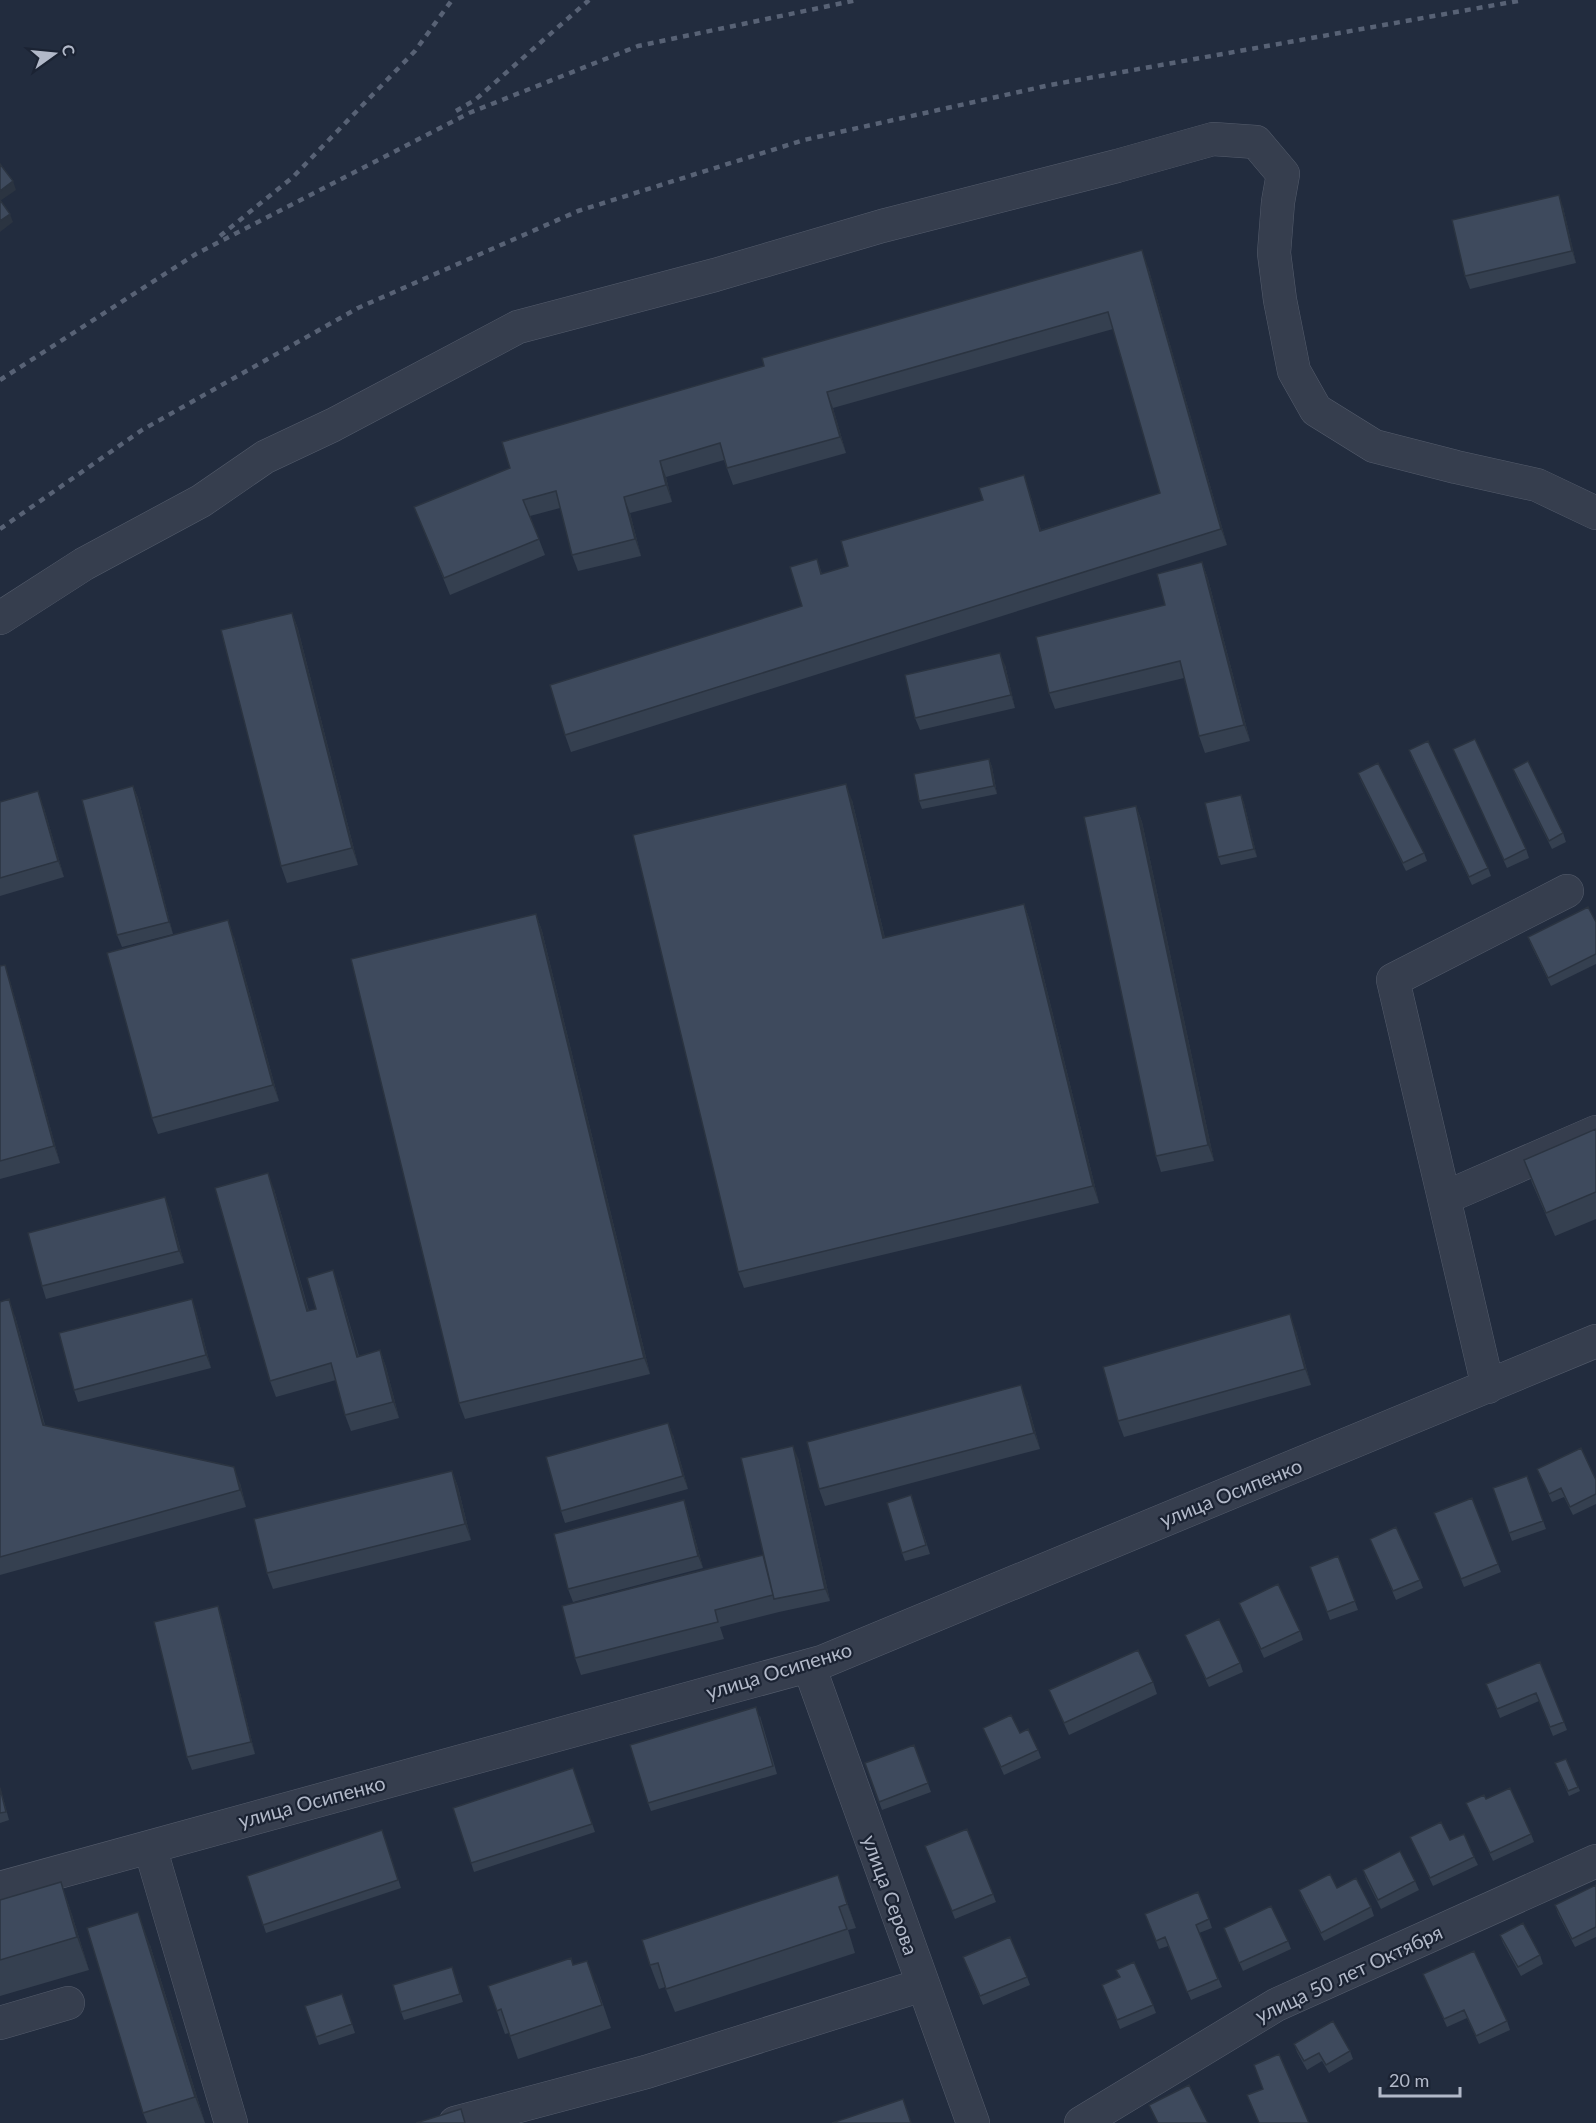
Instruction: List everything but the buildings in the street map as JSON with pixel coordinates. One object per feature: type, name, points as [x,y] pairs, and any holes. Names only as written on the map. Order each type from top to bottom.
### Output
[{"type":"street","points":[[0,618],[84,564],[201,501],[265,458],[333,425],[518,327],[715,275],[882,226],[1214,140],[1256,142],[1283,174],[1274,253],[1280,300],[1294,371],[1316,410],[1374,446],[1537,485],[1596,513]]},
{"type":"street","points":[[1488,1386],[1393,980],[1567,891]]},
{"type":"street","points":[[1444,1198],[1596,1132]]},
{"type":"street","name":"улица Осипенко","points":[[0,1888],[809,1666],[1596,1341]]},
{"type":"street","name":"улица Серова","points":[[809,1666],[973,2123]]},
{"type":"street","points":[[150,1846],[231,2123]]},
{"type":"street","name":"улица 50 лет Октября","points":[[1081,2123],[1276,2005],[1596,1861]]},
{"type":"street","points":[[455,2123],[646,2072],[922,1984]]},
{"type":"street","points":[[0,2023],[68,2003]]},
{"type":"railway","points":[[220,236],[293,177],[415,51],[452,0]]},
{"type":"railway","points":[[456,111],[475,100],[589,0]]},
{"type":"railway","points":[[0,380],[196,254],[469,113],[638,46],[857,0]]},
{"type":"railway","points":[[0,529],[142,430],[358,308],[578,211],[804,140],[1050,85],[1523,0]]}]
